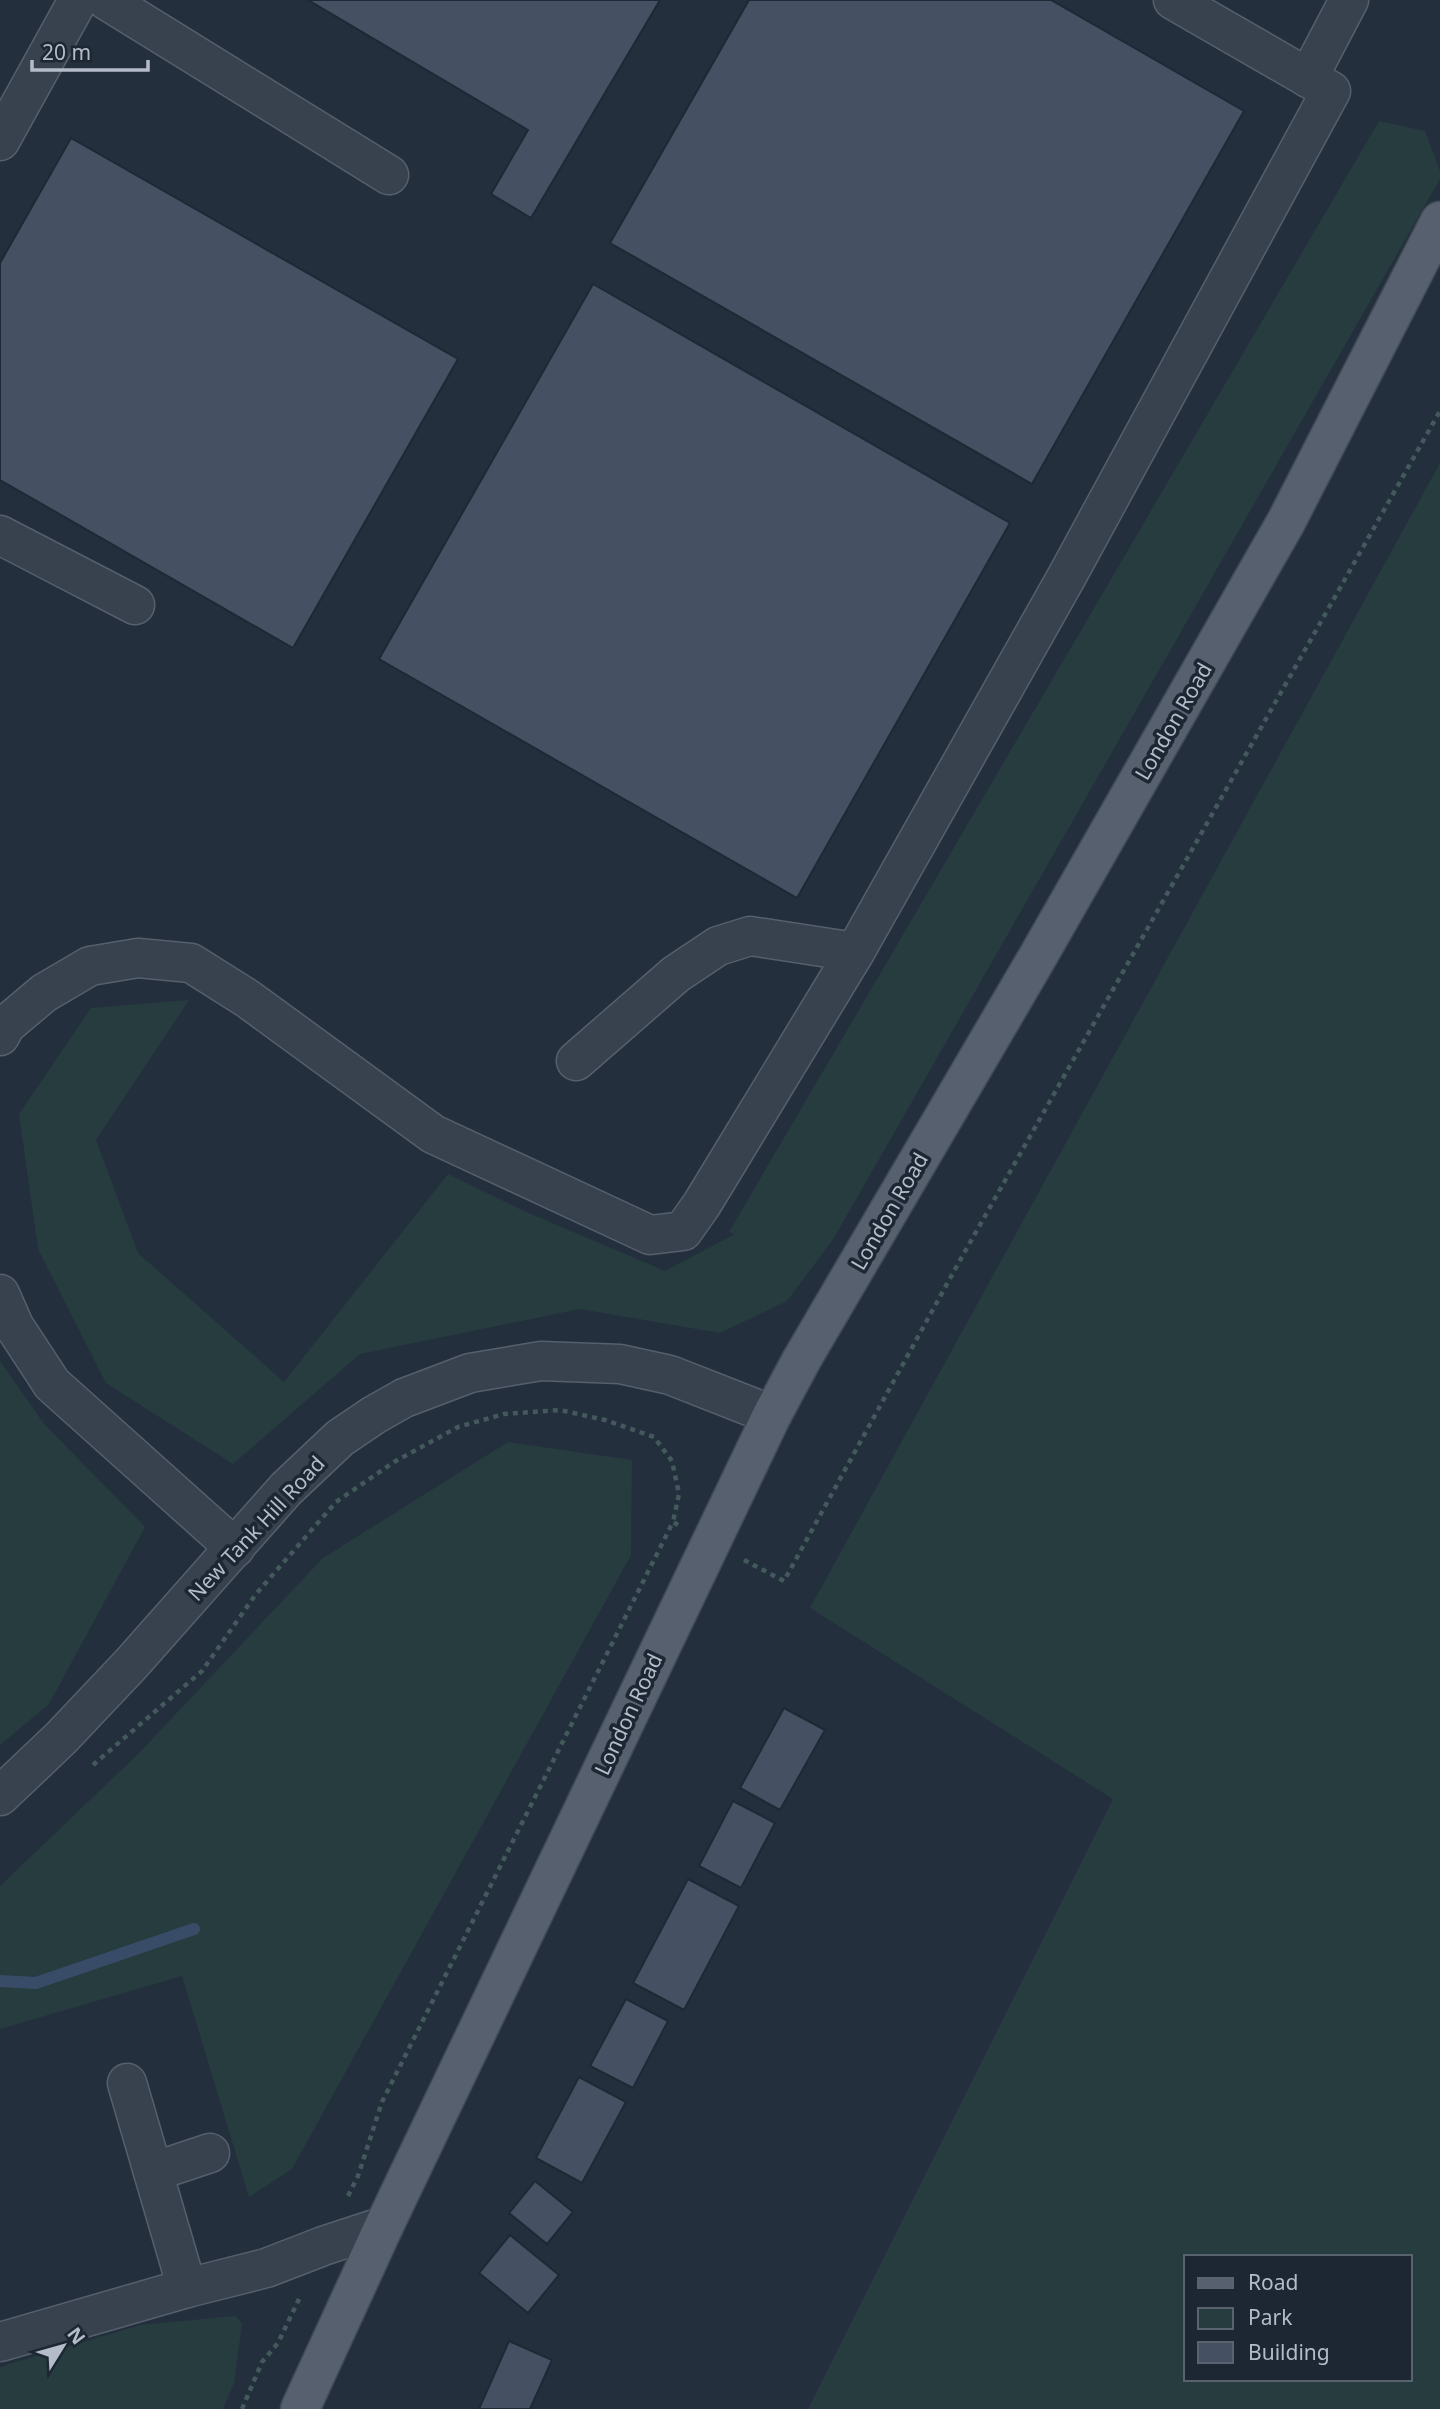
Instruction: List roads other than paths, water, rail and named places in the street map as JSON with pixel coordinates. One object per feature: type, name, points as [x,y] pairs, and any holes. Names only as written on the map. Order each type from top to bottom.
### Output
[{"type":"main road","name":"London Road","points":[[304,2407],[384,2226],[772,1415],[1286,522],[1440,221]]},
{"type":"street","points":[[0,141],[78,0]]},
{"type":"street","points":[[106,0],[389,175]]},
{"type":"street","points":[[0,1036],[6,1025],[44,993],[90,966],[138,958],[191,963],[248,999],[433,1134],[650,1235],[683,1231],[855,952],[1068,576],[1331,91],[1173,0]]},
{"type":"street","points":[[1308,78],[1349,0]]},
{"type":"street","points":[[0,535],[135,605]]},
{"type":"street","points":[[576,1061],[676,974],[718,946],[750,936],[855,952]]},
{"type":"street","points":[[0,1294],[14,1326],[52,1384],[235,1548]]},
{"type":"street","name":"New Tank Hill Road","points":[[0,1796],[61,1738],[286,1489],[340,1438],[404,1398],[470,1373],[541,1362],[620,1364],[670,1376],[772,1415]]},
{"type":"street","points":[[127,2084],[187,2288]]},
{"type":"street","points":[[153,2172],[210,2153]]},
{"type":"street","points":[[0,2342],[266,2268],[384,2226]]},
{"type":"waterway","points":[[0,1981],[36,1983],[194,1929]]}]
